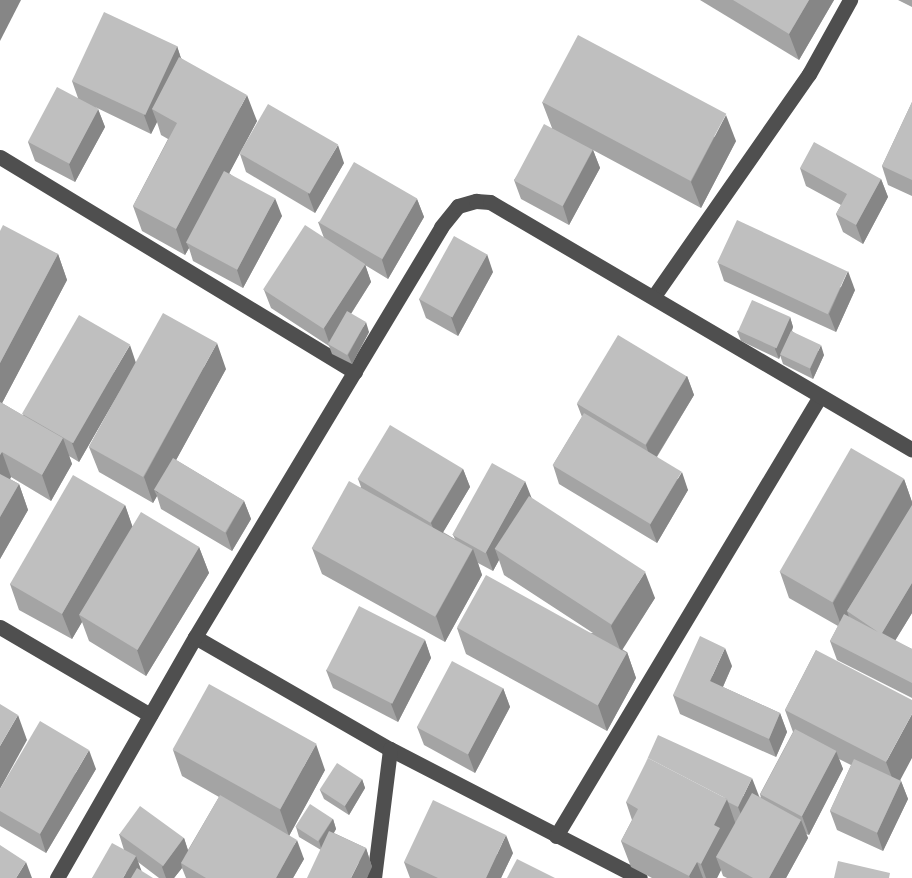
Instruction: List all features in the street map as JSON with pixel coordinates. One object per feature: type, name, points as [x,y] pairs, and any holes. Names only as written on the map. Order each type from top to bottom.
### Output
[{"type":"street","points":[[654,296],[809,74],[850,0]]},
{"type":"street","points":[[0,157],[355,372]]},
{"type":"street","points":[[57,878],[195,637],[441,227],[458,206],[476,201],[490,202],[654,296],[819,398],[912,450]]},
{"type":"street","points":[[556,836],[819,398]]},
{"type":"street","points":[[0,627],[150,715]]},
{"type":"street","points":[[195,637],[390,749],[640,878]]},
{"type":"street","points":[[374,878],[390,749]]},
{"type":"building","points":[[733,0],[809,0],[789,34]]},
{"type":"building","points":[[104,12],[177,46],[145,115],[72,81]]},
{"type":"building","points":[[578,35],[726,114],[691,181],[542,102]]},
{"type":"building","points":[[179,57],[247,95],[176,229],[133,206],[177,123],[152,109]]},
{"type":"building","points":[[57,87],[98,109],[69,164],[28,142]]},
{"type":"building","points":[[912,102],[912,180],[882,166]]},
{"type":"building","points":[[268,104],[338,144],[310,194],[240,153]]},
{"type":"building","points":[[544,124],[593,150],[563,206],[514,181]]},
{"type":"building","points":[[814,142],[881,179],[856,225],[836,214],[847,194],[800,168]]},
{"type":"building","points":[[354,162],[417,199],[382,259],[319,223]]},
{"type":"building","points":[[224,171],[275,198],[237,270],[186,243]]},
{"type":"building","points":[[737,220],[848,272],[828,314],[717,263]]},
{"type":"building","points":[[3,225],[58,254],[0,363],[0,231]]},
{"type":"building","points":[[305,225],[365,264],[323,329],[263,290]]},
{"type":"building","points":[[454,236],[487,254],[452,317],[419,299]]},
{"type":"building","points":[[752,300],[790,317],[777,348],[738,331]]},
{"type":"building","points":[[347,311],[366,322],[347,355],[328,344]]},
{"type":"building","points":[[163,313],[217,343],[143,477],[89,447]]},
{"type":"building","points":[[79,315],[130,344],[73,443],[22,414]]},
{"type":"building","points":[[791,331],[821,345],[810,369],[780,355]]},
{"type":"building","points":[[618,335],[687,376],[645,445],[577,404]]},
{"type":"building","points":[[0,402],[63,438],[42,475],[2,452],[0,455]]},
{"type":"building","points":[[584,413],[682,472],[650,524],[553,465]]},
{"type":"building","points":[[390,425],[463,469],[430,523],[358,479]]},
{"type":"building","points":[[851,448],[904,478],[832,602],[780,572]]},
{"type":"building","points":[[173,458],[244,501],[225,532],[154,490]]},
{"type":"building","points":[[492,463],[525,481],[485,553],[452,535]]},
{"type":"building","points":[[0,474],[19,484],[0,517]]},
{"type":"building","points":[[73,475],[125,505],[62,614],[10,584]]},
{"type":"building","points":[[349,481],[472,549],[435,617],[312,548]]},
{"type":"building","points":[[529,496],[646,572],[611,625],[495,549]]},
{"type":"building","points":[[912,505],[912,583],[882,633],[912,649],[912,683],[830,641],[844,614],[878,632],[847,611]]},
{"type":"building","points":[[141,512],[199,547],[137,650],[79,615]]},
{"type":"building","points":[[486,575],[627,653],[598,706],[457,627]]},
{"type":"building","points":[[359,606],[425,640],[392,704],[326,670]]},
{"type":"building","points":[[700,636],[725,648],[710,681],[780,713],[769,739],[673,695]]},
{"type":"building","points":[[816,650],[912,700],[912,714],[886,762],[785,710]]},
{"type":"building","points":[[452,661],[503,688],[468,754],[417,727]]},
{"type":"building","points":[[209,684],[317,744],[280,809],[173,750]]},
{"type":"building","points":[[0,704],[18,715],[0,746]]},
{"type":"building","points":[[40,721],[89,750],[40,834],[0,811],[0,789]]},
{"type":"building","points":[[795,729],[836,751],[802,816],[760,794]]},
{"type":"building","points":[[658,735],[752,778],[738,807],[648,758],[645,764]]},
{"type":"building","points":[[648,758],[727,799],[714,825],[720,828],[701,864],[697,862],[689,876],[621,841],[638,809],[626,802]]},
{"type":"building","points":[[854,759],[901,781],[877,833],[830,811]]},
{"type":"building","points":[[337,763],[362,779],[345,806],[320,790]]},
{"type":"building","points":[[752,793],[801,820],[769,878],[753,878],[716,857]]},
{"type":"building","points":[[220,795],[297,840],[276,878],[206,878],[181,863]]},
{"type":"building","points":[[433,800],[506,835],[486,878],[438,878],[404,862]]},
{"type":"building","points":[[310,804],[333,819],[318,841],[295,827]]},
{"type":"building","points":[[140,806],[184,838],[163,866],[119,834]]},
{"type":"building","points":[[329,831],[366,848],[351,878],[307,878]]},
{"type":"building","points":[[112,843],[136,856],[123,878],[92,878]]},
{"type":"building","points":[[0,845],[26,862],[16,878],[0,878]]},
{"type":"building","points":[[517,859],[555,878],[507,878]]},
{"type":"building","points":[[838,861],[890,873],[889,878],[834,878]]},
{"type":"building","points":[[137,868],[153,878],[131,878]]}]
